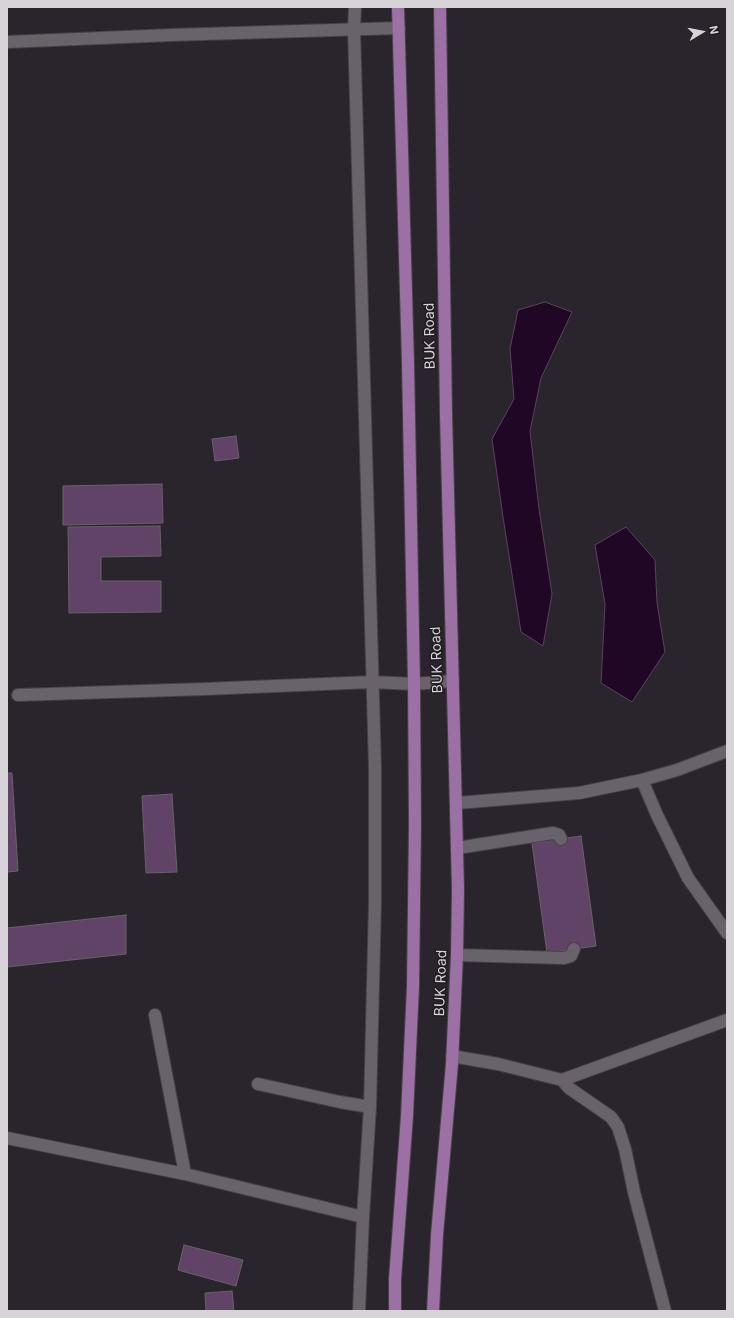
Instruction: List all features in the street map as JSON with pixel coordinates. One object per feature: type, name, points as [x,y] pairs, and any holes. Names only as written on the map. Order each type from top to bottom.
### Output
[{"type":"main road","name":"BUK Road","points":[[433,1311],[437,1235],[452,1056],[457,955],[458,890],[446,413],[440,9]]},
{"type":"main road","name":"BUK Road","points":[[395,1311],[395,1279],[407,1116],[414,950],[414,684],[404,186],[398,17]]},
{"type":"street","points":[[355,9],[354,30],[375,767],[375,903],[370,1107],[359,1311]]},
{"type":"street","points":[[7,42],[171,35],[354,30],[398,17]]},
{"type":"street","points":[[18,695],[372,682],[414,684],[453,681]]},
{"type":"street","points":[[457,803],[579,793],[642,780],[677,770],[727,751]]},
{"type":"street","points":[[642,780],[657,815],[688,878],[727,933]]},
{"type":"street","points":[[457,848],[553,833],[559,835],[561,839]]},
{"type":"street","points":[[457,955],[564,958],[571,956],[574,949]]},
{"type":"street","points":[[155,1015],[185,1174]]},
{"type":"street","points":[[452,1056],[498,1064],[562,1080],[727,1020]]},
{"type":"street","points":[[562,1080],[569,1088],[611,1117],[618,1127],[625,1149],[634,1192],[665,1311]]},
{"type":"street","points":[[258,1084],[370,1107]]},
{"type":"street","points":[[7,1138],[185,1174],[363,1217]]},
{"type":"shaded area","points":[[545,302],[572,312],[541,378],[530,431],[539,509],[552,594],[543,646],[521,632],[492,439],[514,399],[510,349],[518,310]]},
{"type":"shaded area","points":[[626,527],[655,560],[657,603],[665,652],[632,702],[601,683],[605,604],[595,545]]},
{"type":"building","points":[[236,436],[239,458],[215,461],[212,439]]},
{"type":"building","points":[[162,484],[163,523],[63,525],[63,486]]},
{"type":"building","points":[[160,526],[161,556],[101,557],[101,581],[161,581],[161,612],[69,613],[68,527]]},
{"type":"building","points":[[7,773],[12,773],[18,871],[7,872]]},
{"type":"building","points":[[172,794],[177,872],[146,873],[142,796]]},
{"type":"building","points":[[581,836],[596,946],[547,953],[532,843]]},
{"type":"building","points":[[126,915],[126,954],[7,967],[7,928]]},
{"type":"building","points":[[184,1245],[243,1260],[236,1286],[178,1270]]},
{"type":"building","points":[[232,1291],[234,1311],[206,1311],[205,1293]]}]
